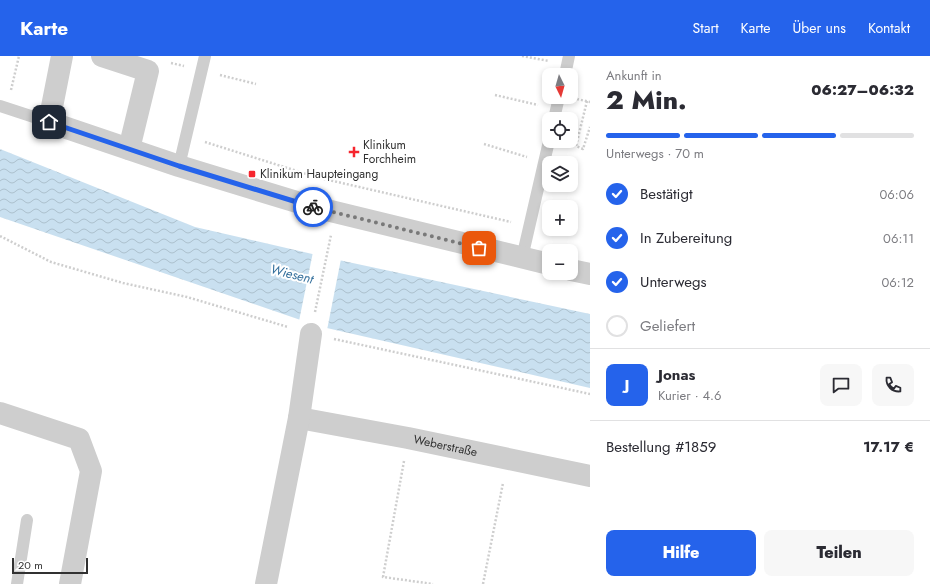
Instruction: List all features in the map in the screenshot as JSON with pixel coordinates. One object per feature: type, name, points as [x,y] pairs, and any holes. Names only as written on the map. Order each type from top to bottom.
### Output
[{"type":"street","points":[[62,56],[49,122],[179,166],[310,206],[542,262]]},
{"type":"street","points":[[102,56],[148,71],[129,149]]},
{"type":"street","points":[[578,271],[590,274]]},
{"type":"street","points":[[266,584],[299,418],[313,324]]},
{"type":"street","points":[[0,413],[79,439],[91,471],[70,584]]},
{"type":"street","name":"Weberstraße","points":[[299,418],[408,438],[590,476]]},
{"type":"lane","points":[[179,166],[205,56]]},
{"type":"lane","points":[[3,107],[49,122]]},
{"type":"lane","points":[[522,258],[542,173]]},
{"type":"lane","points":[[17,584],[28,520]]},
{"type":"path","points":[[3,107],[19,56]]},
{"type":"path","points":[[522,56],[567,66]]},
{"type":"path","points":[[495,95],[549,112]]},
{"type":"path","points":[[590,102],[587,101],[576,146],[583,149],[590,127]]},
{"type":"path","points":[[186,136],[316,177],[529,226]]},
{"type":"path","points":[[484,144],[542,160]]},
{"type":"path","points":[[0,236],[51,262],[123,283],[313,324],[590,394]]},
{"type":"path","points":[[313,324],[331,237]]},
{"type":"path","points":[[408,438],[383,577],[433,584]]},
{"type":"path","points":[[483,584],[508,459]]},
{"type":"water","name":"Wiesent","points":[[0,149],[195,227],[334,259],[590,314],[590,388],[318,326],[0,217]]},
{"type":"pier","points":[[313,252],[341,259],[327,330],[299,321]]},
{"type":"way so far","points":[[313,207],[479,248]]},
{"type":"place","name":"Klinikum Forchheim","points":[[354,152]]},
{"type":"place","name":"Klinikum Haupteingang","points":[[252,174]]},
{"type":"route","points":[[49,122],[179,166],[313,207]]}]
